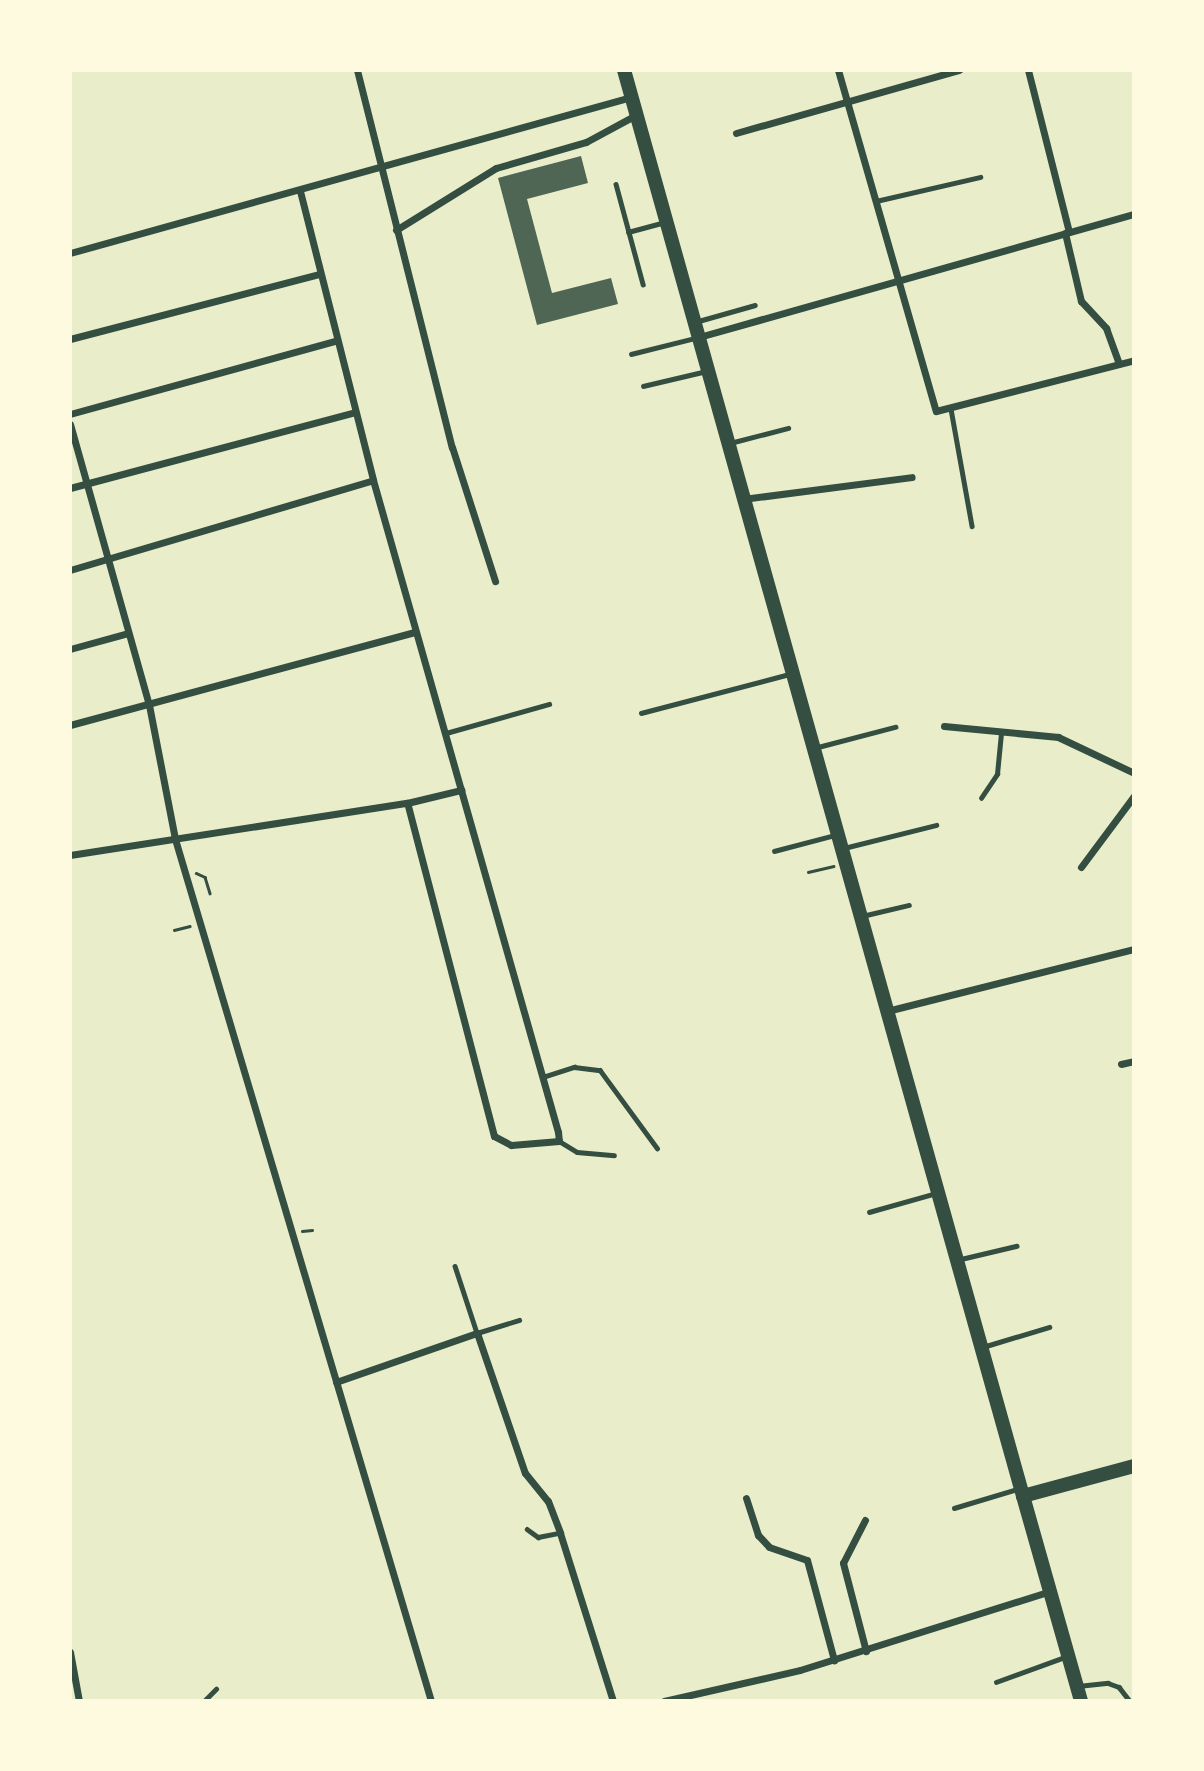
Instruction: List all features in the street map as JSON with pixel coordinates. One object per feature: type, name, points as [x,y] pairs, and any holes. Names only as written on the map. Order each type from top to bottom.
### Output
[{"type":"main road","points":[[624,70],[839,849],[1081,1701]]},
{"type":"main road","points":[[1022,1492],[1134,1466]]},
{"type":"street","points":[[357,70],[384,167],[396,230],[452,447],[495,581]]},
{"type":"street","points":[[838,70],[936,411],[1134,360]]},
{"type":"street","points":[[736,133],[959,70]]},
{"type":"street","points":[[1028,70],[1081,301],[1106,327],[1119,364]]},
{"type":"street","points":[[70,253],[631,97]]},
{"type":"street","points":[[396,230],[495,169],[593,140],[636,115]]},
{"type":"street","points":[[300,191],[335,341],[559,1141],[511,1145],[494,1136],[407,803]]},
{"type":"street","points":[[698,337],[1134,214]]},
{"type":"street","points":[[70,339],[319,274]]},
{"type":"street","points":[[70,414],[335,341]]},
{"type":"street","points":[[70,488],[355,412]]},
{"type":"street","points":[[70,424],[149,705],[175,839],[431,1701]]},
{"type":"street","points":[[743,499],[912,477]]},
{"type":"street","points":[[70,570],[373,480]]},
{"type":"street","points":[[70,725],[415,632]]},
{"type":"street","points":[[70,649],[128,633]]},
{"type":"street","points":[[944,726],[1058,737],[1134,773]]},
{"type":"street","points":[[70,855],[407,803],[461,790]]},
{"type":"street","points":[[1080,867],[1134,796]]},
{"type":"street","points":[[886,1012],[1134,949]]},
{"type":"street","points":[[1121,1064],[1134,1061]]},
{"type":"street","points":[[336,1382],[477,1333],[525,1473],[548,1501],[560,1533],[613,1701]]},
{"type":"street","points":[[746,1498],[758,1535],[769,1547],[807,1560],[834,1660]]},
{"type":"street","points":[[865,1520],[844,1563],[866,1651]]},
{"type":"street","points":[[664,1701],[866,1651],[1050,1591]]},
{"type":"street","points":[[70,1652],[79,1701]]},
{"type":"lane","points":[[875,201],[980,177]]},
{"type":"lane","points":[[616,184],[643,284]]},
{"type":"lane","points":[[628,232],[666,222]]},
{"type":"lane","points":[[695,322],[755,305]]},
{"type":"lane","points":[[631,354],[698,337]]},
{"type":"lane","points":[[643,386],[708,371]]},
{"type":"lane","points":[[951,409],[972,526]]},
{"type":"lane","points":[[729,443],[788,428]]},
{"type":"lane","points":[[641,713],[791,674]]},
{"type":"lane","points":[[445,733],[548,704]]},
{"type":"lane","points":[[811,749],[895,727]]},
{"type":"lane","points":[[981,798],[997,774],[1001,733]]},
{"type":"lane","points":[[774,851],[839,849],[936,825]]},
{"type":"lane","points":[[859,917],[909,905]]},
{"type":"lane","points":[[543,1077],[574,1067],[600,1070],[657,1148]]},
{"type":"lane","points":[[559,1141],[576,1152],[614,1155]]},
{"type":"lane","points":[[869,1212],[937,1193]]},
{"type":"lane","points":[[956,1261],[1016,1246]]},
{"type":"lane","points":[[455,1266],[477,1333],[519,1320]]},
{"type":"lane","points":[[981,1347],[1049,1327]]},
{"type":"lane","points":[[954,1508],[1022,1492]]},
{"type":"lane","points":[[527,1529],[538,1537],[560,1533]]},
{"type":"lane","points":[[996,1682],[1069,1655]]},
{"type":"lane","points":[[1077,1686],[1108,1683],[1119,1687],[1129,1701]]},
{"type":"lane","points":[[205,1701],[216,1689]]},
{"type":"path","points":[[808,872],[839,849]]},
{"type":"path","points":[[186,875],[202,874],[210,893]]},
{"type":"path","points":[[174,930],[200,923]]},
{"type":"building","points":[[581,156],[588,183],[527,199],[552,293],[611,278],[618,304],[537,325],[498,178]]}]
